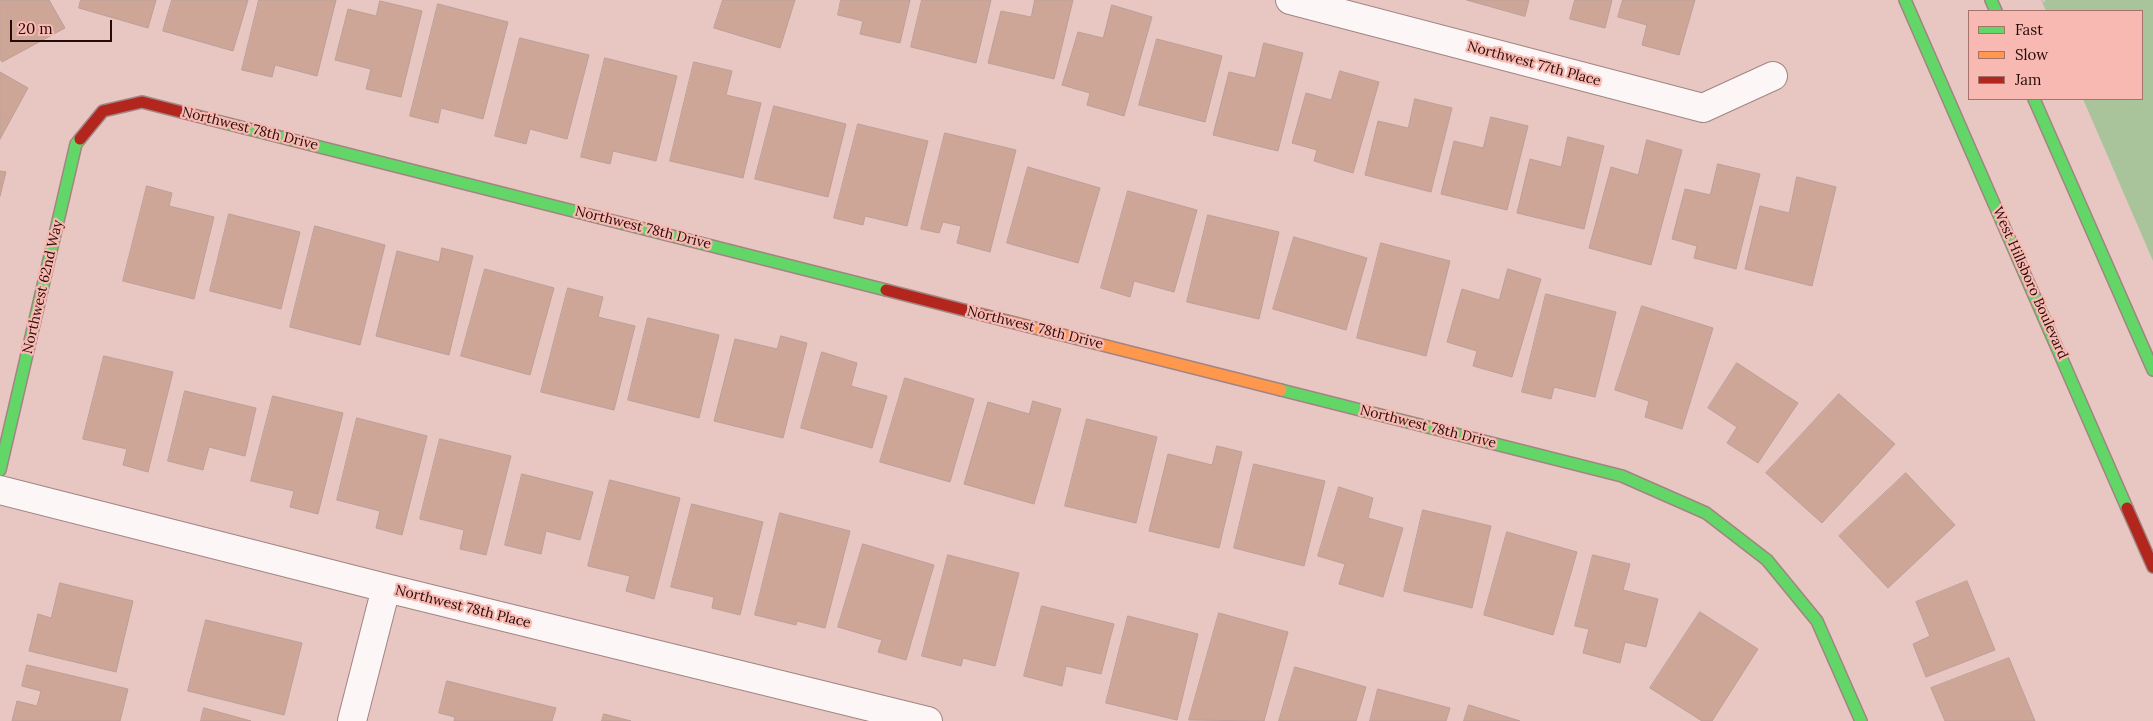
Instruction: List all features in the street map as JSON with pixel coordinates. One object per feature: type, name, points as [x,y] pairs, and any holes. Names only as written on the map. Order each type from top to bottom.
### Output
[{"type":"street","name":"Northwest 77th Place","points":[[1290,0],[1703,108],[1773,76]]},
{"type":"street","name":"West Hillsboro Boulevard","points":[[1905,0],[2153,567]]},
{"type":"street","points":[[2034,100],[2153,370]]},
{"type":"street","name":"Northwest 78th Drive","points":[[103,111],[142,102],[1622,476],[1706,512],[1767,560],[1817,621],[1861,721]]},
{"type":"street","name":"Northwest 62nd Way","points":[[0,470],[76,144],[103,111]]},
{"type":"street","name":"Northwest 78th Place","points":[[0,490],[386,588],[928,721]]},
{"type":"street","points":[[352,721],[386,588]]},
{"type":"green space","points":[[2041,0],[2153,0],[2153,261],[2083,100],[2143,100],[2143,10],[2046,10]]},
{"type":"building","points":[[0,0],[49,0],[65,28],[2,62],[0,59]]},
{"type":"building","points":[[81,0],[156,0],[148,28],[79,8]]},
{"type":"building","points":[[172,0],[248,0],[233,51],[163,31]]},
{"type":"building","points":[[259,0],[336,0],[317,76],[275,65],[272,77],[242,70]]},
{"type":"building","points":[[723,0],[795,0],[780,48],[714,28]]},
{"type":"building","points":[[841,0],[910,0],[900,43],[860,34],[863,21],[838,15]]},
{"type":"building","points":[[922,0],[991,0],[976,63],[911,47]]},
{"type":"building","points":[[1035,0],[1073,0],[1054,79],[988,63],[1001,11],[1031,17]]},
{"type":"building","points":[[1467,0],[1529,0],[1525,16]]},
{"type":"building","points":[[1575,0],[1612,0],[1605,28],[1570,19]]},
{"type":"building","points":[[1623,0],[1695,0],[1679,55],[1642,45],[1647,25],[1618,17]]},
{"type":"building","points":[[380,1],[422,11],[401,97],[366,89],[371,69],[335,60],[348,9],[376,16]]},
{"type":"building","points":[[438,4],[508,22],[483,119],[441,108],[438,123],[410,116]]},
{"type":"building","points":[[1112,5],[1152,17],[1124,116],[1087,105],[1090,93],[1062,85],[1078,32],[1103,38]]},
{"type":"building","points":[[520,38],[589,55],[567,139],[530,129],[526,144],[495,136]]},
{"type":"building","points":[[1157,39],[1222,56],[1205,122],[1139,105]]},
{"type":"building","points":[[1264,43],[1303,53],[1278,151],[1213,135],[1229,72],[1255,78]]},
{"type":"building","points":[[605,58],[677,76],[656,161],[613,151],[610,164],[581,157]]},
{"type":"building","points":[[694,62],[732,71],[726,95],[761,103],[743,178],[670,161]]},
{"type":"building","points":[[1340,71],[1379,82],[1353,173],[1314,161],[1317,150],[1292,143],[1306,93],[1331,100]]},
{"type":"building","points":[[0,72],[28,88],[0,139]]},
{"type":"building","points":[[1415,99],[1452,108],[1431,192],[1365,175],[1378,121],[1408,128]]},
{"type":"building","points":[[774,106],[846,124],[828,197],[755,179]]},
{"type":"building","points":[[1491,117],[1528,126],[1507,210],[1441,194],[1454,141],[1483,148]]},
{"type":"building","points":[[858,124],[928,141],[907,226],[865,216],[863,225],[834,218]]},
{"type":"building","points":[[945,133],[1016,150],[990,252],[957,243],[961,226],[943,222],[939,233],[921,229]]},
{"type":"building","points":[[1568,137],[1604,146],[1584,229],[1517,213],[1530,159],[1561,167]]},
{"type":"building","points":[[1647,140],[1682,150],[1651,265],[1589,248],[1611,167],[1638,175]]},
{"type":"building","points":[[1718,164],[1760,174],[1736,269],[1694,258],[1697,246],[1672,239],[1685,189],[1710,195]]},
{"type":"building","points":[[1028,167],[1100,188],[1078,263],[1007,243]]},
{"type":"building","points":[[0,171],[6,172],[0,196]]},
{"type":"building","points":[[1797,177],[1836,187],[1812,286],[1745,269],[1760,206],[1789,213]]},
{"type":"building","points":[[147,186],[172,193],[169,206],[214,217],[194,299],[123,281]]},
{"type":"building","points":[[1128,191],[1197,210],[1174,292],[1134,281],[1130,297],[1101,288]]},
{"type":"building","points":[[229,214],[300,232],[281,309],[210,291]]},
{"type":"building","points":[[1208,215],[1279,232],[1259,319],[1187,302]]},
{"type":"building","points":[[315,226],[385,245],[360,345],[290,327]]},
{"type":"building","points":[[1294,237],[1367,258],[1346,330],[1273,309]]},
{"type":"building","points":[[1381,243],[1450,261],[1426,356],[1357,338]]},
{"type":"building","points":[[442,248],[473,256],[449,355],[376,336],[397,251],[439,262]]},
{"type":"building","points":[[485,269],[554,288],[530,375],[461,356]]},
{"type":"building","points":[[1508,269],[1541,279],[1512,377],[1473,366],[1477,351],[1447,342],[1462,289],[1499,300]]},
{"type":"building","points":[[568,288],[603,297],[598,317],[635,326],[614,410],[541,392]]},
{"type":"building","points":[[1546,294],[1616,312],[1595,397],[1554,387],[1551,399],[1522,392]]},
{"type":"building","points":[[1642,306],[1713,328],[1682,429],[1645,417],[1649,401],[1615,390]]},
{"type":"building","points":[[648,318],[719,335],[699,418],[628,400]]},
{"type":"building","points":[[781,336],[807,343],[783,438],[714,421],[735,339],[777,349]]},
{"type":"building","points":[[822,352],[857,363],[851,386],[887,396],[872,448],[801,428]]},
{"type":"building","points":[[104,356],[173,372],[148,472],[123,465],[127,449],[83,439]]},
{"type":"building","points":[[1737,363],[1798,403],[1758,463],[1727,443],[1737,427],[1708,408]]},
{"type":"building","points":[[905,378],[974,399],[950,482],[880,462]]},
{"type":"building","points":[[185,391],[256,408],[245,456],[209,447],[203,470],[168,461]]},
{"type":"building","points":[[1839,394],[1895,444],[1822,523],[1766,473]]},
{"type":"building","points":[[273,396],[343,413],[318,514],[290,507],[294,491],[251,481]]},
{"type":"building","points":[[1033,401],[1061,409],[1034,504],[964,484],[988,402],[1029,414]]},
{"type":"building","points":[[357,418],[427,436],[402,535],[376,528],[380,511],[337,500]]},
{"type":"building","points":[[1087,419],[1157,437],[1136,523],[1065,506]]},
{"type":"building","points":[[440,439],[511,456],[486,555],[460,549],[464,530],[420,519]]},
{"type":"building","points":[[1217,446],[1242,452],[1219,548],[1149,531],[1168,454],[1212,465]]},
{"type":"building","points":[[1254,464],[1325,481],[1304,566],[1234,548]]},
{"type":"building","points":[[1906,473],[1955,525],[1888,588],[1839,536]]},
{"type":"building","points":[[522,474],[593,492],[580,540],[546,531],[541,554],[505,545]]},
{"type":"building","points":[[610,480],[680,498],[654,599],[626,591],[630,576],[588,566]]},
{"type":"building","points":[[1339,487],[1373,498],[1368,518],[1403,528],[1383,597],[1339,584],[1345,564],[1318,556]]},
{"type":"building","points":[[692,504],[763,522],[740,615],[712,608],[714,597],[671,587]]},
{"type":"building","points":[[1423,510],[1491,526],[1472,608],[1404,591]]},
{"type":"building","points":[[780,513],[850,531],[825,628],[797,621],[796,625],[755,615]]},
{"type":"building","points":[[1507,532],[1577,552],[1553,635],[1484,615]]},
{"type":"building","points":[[863,544],[934,565],[906,660],[878,652],[882,640],[838,627]]},
{"type":"building","points":[[948,555],[1019,573],[995,666],[963,658],[961,666],[922,656]]},
{"type":"building","points":[[1593,555],[1630,564],[1623,590],[1658,599],[1646,647],[1625,642],[1620,663],[1583,653],[1589,629],[1575,626]]},
{"type":"building","points":[[1967,581],[1995,650],[1926,677],[1913,644],[1930,636],[1916,602]]},
{"type":"building","points":[[60,583],[133,601],[116,672],[29,651],[38,614],[51,618]]},
{"type":"building","points":[[1042,606],[1114,624],[1101,674],[1066,666],[1062,686],[1024,676]]},
{"type":"building","points":[[1700,612],[1758,649],[1712,721],[1702,721],[1650,688]]},
{"type":"building","points":[[1219,613],[1288,632],[1264,721],[1189,720]]},
{"type":"building","points":[[1128,616],[1198,634],[1177,720],[1106,703]]},
{"type":"building","points":[[206,620],[302,643],[284,715],[188,691]]},
{"type":"building","points":[[2009,658],[2035,721],[1945,721],[1931,688]]},
{"type":"building","points":[[27,665],[128,689],[120,721],[12,721],[17,701],[37,706],[41,691],[22,686]]},
{"type":"building","points":[[1295,667],[1366,687],[1356,721],[1279,721]]},
{"type":"building","points":[[447,681],[556,708],[552,721],[454,721],[455,717],[439,713]]},
{"type":"building","points":[[1378,689],[1450,708],[1446,721],[1370,721]]},
{"type":"building","points":[[1469,705],[1520,721],[1464,721]]},
{"type":"building","points":[[204,708],[251,721],[201,721]]},
{"type":"building","points":[[604,714],[631,721],[602,721]]},
{"type":"traffic: fast","points":[[1905,0],[2127,508]]},
{"type":"traffic: fast","points":[[1991,0],[1996,10]]},
{"type":"traffic: fast","points":[[2034,100],[2153,370]]},
{"type":"traffic: fast","points":[[209,119],[886,290]]},
{"type":"traffic: fast","points":[[0,470],[76,144],[80,139]]},
{"type":"traffic: fast","points":[[1281,390],[1622,476],[1706,513],[1767,560],[1817,621],[1861,721]]},
{"type":"traffic: slow","points":[[1007,321],[1281,390]]},
{"type":"traffic: jam","points":[[80,139],[103,111],[142,102],[209,119]]},
{"type":"traffic: jam","points":[[886,290],[1007,321]]},
{"type":"traffic: jam","points":[[2127,508],[2153,567]]}]
